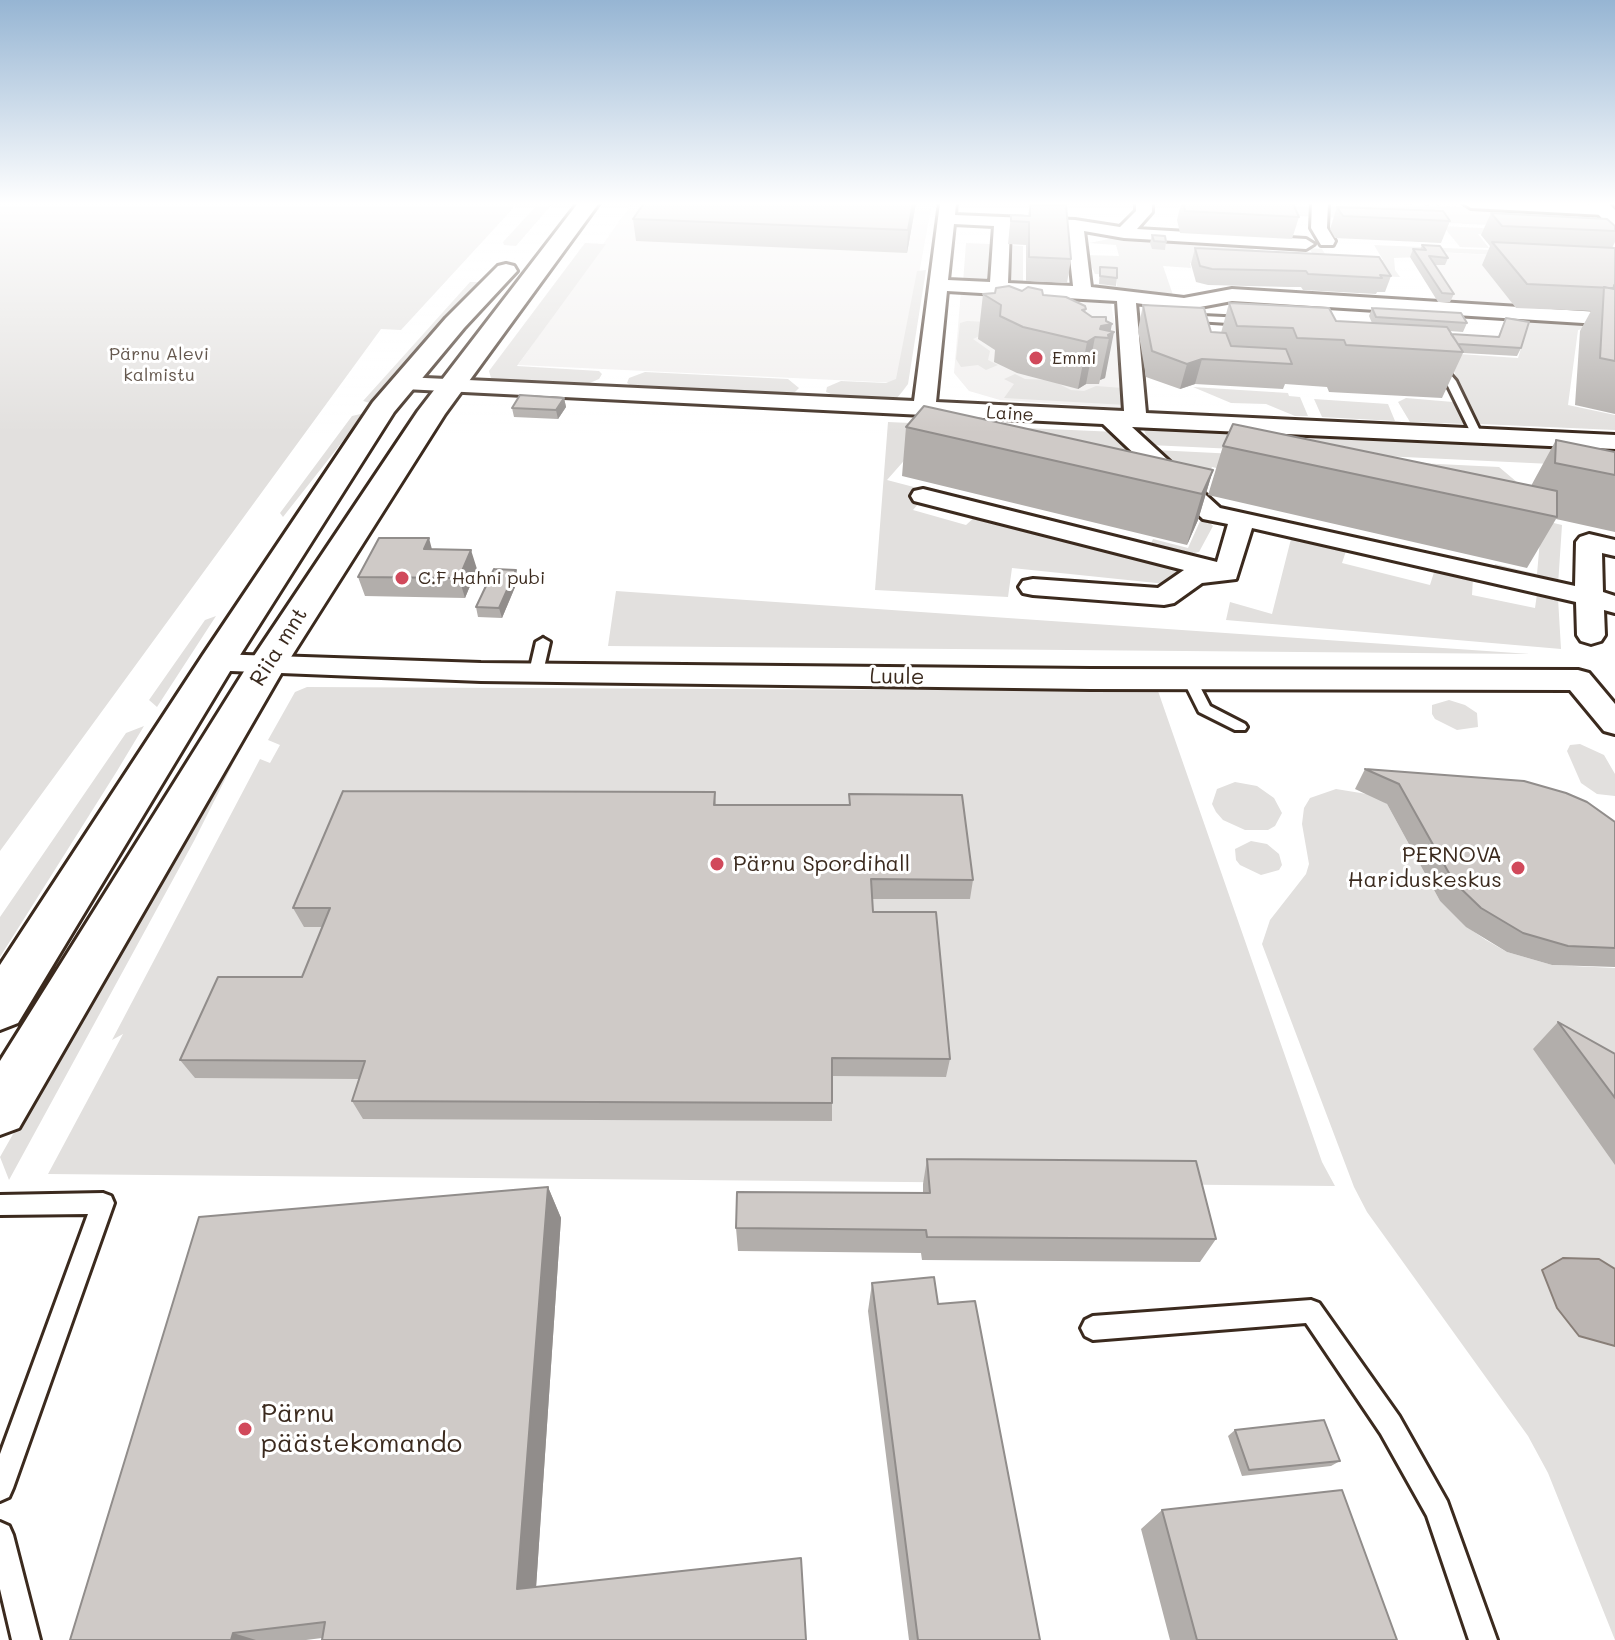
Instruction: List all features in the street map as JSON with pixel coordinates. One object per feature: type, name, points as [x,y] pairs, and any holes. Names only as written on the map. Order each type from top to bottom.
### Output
[{"type":"main road","name":"Riia mnt","points":[[0,1008],[216,663],[383,408],[496,280]]},
{"type":"main road","name":"Riia mnt","points":[[0,1110],[267,665],[449,386],[530,280]]},
{"type":"street","points":[[924,410],[938,280]]},
{"type":"street","points":[[999,280],[999,288]]},
{"type":"street","points":[[1081,280],[1083,293]]},
{"type":"street","points":[[937,285],[1083,293],[1126,299],[1193,316],[1232,295],[1615,319]]},
{"type":"street","points":[[1126,299],[1135,323],[1124,420],[1212,514],[1242,518],[1602,601]]},
{"type":"street","name":"Laine","points":[[404,383],[1615,442]]},
{"type":"street","points":[[923,496],[1227,573]]},
{"type":"street","points":[[1227,573],[1242,518]]},
{"type":"street","points":[[1591,635],[1602,601],[1589,542],[1615,548]]},
{"type":"street","points":[[1033,587],[1164,597],[1195,575],[1227,573]]},
{"type":"street","name":"Luule","points":[[216,663],[536,672],[1190,680],[1578,680],[1615,724]]},
{"type":"lane","points":[[1193,316],[1249,321]]},
{"type":"lane","points":[[1416,362],[1443,371],[1477,435]]},
{"type":"lane","points":[[536,672],[543,642]]},
{"type":"lane","points":[[1190,680],[1204,709],[1240,727]]},
{"type":"lane","points":[[0,1205],[103,1203],[0,1488]]},
{"type":"lane","points":[[1093,1328],[1311,1311],[1390,1425],[1438,1510],[1483,1640]]},
{"type":"lane","points":[[0,1535],[26,1640]]},
{"type":"shaded area","points":[[578,280],[918,280],[899,383],[518,365]]},
{"type":"shaded area","points":[[1436,280],[1615,280],[1615,315],[1453,306]]},
{"type":"shaded area","points":[[961,291],[1097,297],[1111,303],[1125,387],[1123,408],[1000,400],[969,391],[954,373]]},
{"type":"shaded area","points":[[1563,1258],[1599,1259],[1615,1269],[1615,1346],[1579,1336],[1557,1308],[1542,1270]]},
{"type":"green space","name":"Pärnu Alevi kalmistu","points":[[0,280],[447,280],[401,330],[381,329],[0,851]]},
{"type":"green space","points":[[558,280],[580,280],[517,366],[599,371],[602,374],[599,379],[585,385],[571,386],[498,381],[491,378],[489,371]]},
{"type":"green space","points":[[915,280],[924,280],[908,384],[896,399],[840,398],[826,392],[827,387],[841,381],[886,383],[896,379]]},
{"type":"green space","points":[[963,280],[990,280],[990,281],[963,283]]},
{"type":"green space","points":[[1010,280],[1023,280],[1066,286],[1010,283]]},
{"type":"green space","points":[[1117,280],[1168,280],[1173,295],[1193,297],[1177,301],[1095,284],[1117,286]]},
{"type":"green space","points":[[470,282],[480,282],[370,403],[363,401]]},
{"type":"green space","points":[[1528,317],[1615,321],[1578,330],[1568,405],[1615,415],[1615,430],[1480,424],[1453,370],[1387,349],[1518,358]]},
{"type":"green space","points":[[960,323],[1008,323],[973,339],[990,351],[988,360],[998,365],[986,370],[978,365],[961,367],[956,359]]},
{"type":"green space","points":[[645,372],[788,379],[799,388],[783,395],[637,389],[627,383],[629,378]]},
{"type":"green space","points":[[1015,374],[1025,379],[1051,380],[1071,390],[1084,391],[1096,386],[1123,388],[1126,405],[1004,398],[1014,384],[1004,379]]},
{"type":"green space","points":[[1193,387],[1288,393],[1289,396],[1300,397],[1308,416],[1295,416],[1266,404],[1231,403]]},
{"type":"green space","points":[[1406,398],[1453,402],[1466,424],[1410,422],[1398,402]]},
{"type":"green space","points":[[1314,399],[1388,404],[1395,421],[1322,417]]},
{"type":"green space","points":[[365,413],[283,517],[280,513],[352,416]]},
{"type":"green space","points":[[888,422],[1117,432],[1194,511],[917,446],[887,480],[929,491],[913,510],[966,525],[977,515],[1185,569],[1166,584],[1012,568],[1008,597],[875,590]]},
{"type":"green space","points":[[1142,425],[1615,449],[1615,467],[1150,445]]},
{"type":"green space","points":[[1155,450],[1499,467],[1524,488],[1521,515],[1562,525],[1558,585],[1493,573],[1495,564],[1537,574],[1540,540],[1212,467],[1199,493]]},
{"type":"green space","points":[[1205,518],[1213,526],[1199,552],[1184,555],[1149,548],[1153,539],[1188,548],[1201,519]]},
{"type":"green space","points":[[1292,535],[1347,548],[1342,563],[1430,585],[1435,569],[1473,578],[1472,595],[1535,608],[1537,594],[1558,598],[1561,649],[1226,620],[1230,602],[1272,614]]},
{"type":"green space","points":[[616,591],[1530,654],[608,646]]},
{"type":"green space","points":[[216,616],[157,707],[149,700],[205,620]]},
{"type":"green space","name":"Pärnu Spordihall","points":[[307,687],[1158,691],[1322,1162],[1335,1186],[48,1174],[123,1034],[112,1040],[260,759],[270,763],[280,745],[268,740],[295,692]]},
{"type":"green space","points":[[1449,700],[1477,713],[1478,727],[1457,730],[1435,719],[1432,705]]},
{"type":"green space","points":[[144,726],[0,957],[0,917],[126,733]]},
{"type":"green space","points":[[247,736],[194,841],[9,1180],[0,1157],[209,789]]},
{"type":"green space","points":[[1580,744],[1604,755],[1615,774],[1615,796],[1597,794],[1581,783],[1567,751],[1570,745]]},
{"type":"green space","points":[[1235,782],[1257,786],[1274,798],[1282,813],[1275,826],[1268,830],[1245,830],[1223,820],[1212,804],[1217,789]]},
{"type":"green space","points":[[1336,789],[1373,795],[1387,804],[1440,901],[1486,940],[1507,952],[1552,965],[1615,968],[1615,1640],[1548,1473],[1528,1436],[1367,1212],[1354,1187],[1262,944],[1270,920],[1306,874],[1309,864],[1302,824],[1304,808],[1310,798]]},
{"type":"green space","points":[[1251,841],[1267,844],[1279,854],[1282,865],[1279,870],[1261,875],[1240,865],[1235,849]]},
{"type":"building","points":[[1433,280],[1444,280],[1454,294],[1442,293]]},
{"type":"building","points":[[1523,280],[1615,280],[1613,288],[1527,284]]},
{"type":"building","points":[[1614,285],[1615,361],[1600,358],[1604,287],[1614,289]]},
{"type":"building","points":[[1009,286],[1022,291],[1028,287],[1042,290],[1043,295],[1066,297],[1085,306],[1086,309],[1082,310],[1092,317],[1106,317],[1106,321],[1112,324],[1100,329],[1114,332],[1108,335],[1109,338],[1095,337],[1087,342],[1023,327],[1000,316],[1001,305],[983,294],[995,293],[996,288]]},
{"type":"building","points":[[1229,303],[1329,308],[1336,321],[1447,327],[1463,352],[1346,345],[1344,340],[1297,338],[1293,328],[1237,326]]},
{"type":"building","points":[[1143,305],[1204,308],[1211,332],[1226,333],[1231,346],[1286,349],[1292,364],[1202,359],[1187,364],[1152,351]]},
{"type":"building","points":[[1372,308],[1461,313],[1467,323],[1376,317]]},
{"type":"building","points":[[1506,318],[1529,322],[1521,348],[1458,344],[1451,334],[1499,337]]},
{"type":"building","points":[[520,395],[564,398],[556,410],[512,408]]},
{"type":"building","points":[[924,406],[1213,470],[1202,494],[906,427]]},
{"type":"building","points":[[1233,424],[1557,491],[1557,517],[1223,446]]},
{"type":"building","points":[[1556,440],[1615,452],[1615,475],[1555,463]]},
{"type":"building","points":[[379,538],[429,538],[424,549],[471,550],[459,578],[358,577]]},
{"type":"building","points":[[494,569],[516,570],[499,608],[476,607]]},
{"type":"building","name":"PERNOVA Hariduskeskus","points":[[1365,769],[1524,781],[1587,802],[1615,822],[1615,948],[1568,946],[1523,933],[1481,908],[1454,882],[1399,784]]},
{"type":"building","points":[[343,791],[715,792],[714,805],[850,805],[849,794],[962,795],[973,880],[871,879],[873,912],[936,912],[950,1059],[832,1058],[832,1103],[352,1101],[365,1061],[180,1060],[218,977],[302,977],[330,908],[293,908]]},
{"type":"building","points":[[1558,1022],[1615,1054],[1615,1098]]},
{"type":"building","points":[[927,1159],[1196,1161],[1216,1239],[927,1237],[926,1230],[736,1228],[737,1192],[930,1193]]},
{"type":"building","points":[[548,1187],[517,1589],[801,1558],[806,1640],[322,1640],[325,1622],[233,1633],[231,1640],[70,1640],[199,1217]]},
{"type":"building","points":[[934,1277],[938,1304],[975,1301],[1040,1640],[918,1640],[872,1283]]},
{"type":"building","points":[[1324,1420],[1340,1461],[1249,1470],[1235,1430]]},
{"type":"building","points":[[1342,1490],[1397,1640],[1197,1640],[1162,1510]]},
{"type":"place","name":"Emmi","points":[[1036,358]]},
{"type":"place","name":"C.F Hahni pubi","points":[[402,578]]},
{"type":"place","name":"Pärnu Spordihall","points":[[717,864]]},
{"type":"place","name":"PERNOVA Hariduskeskus","points":[[1518,868]]},
{"type":"place","name":"Pärnu päästekomando","points":[[245,1429]]}]
